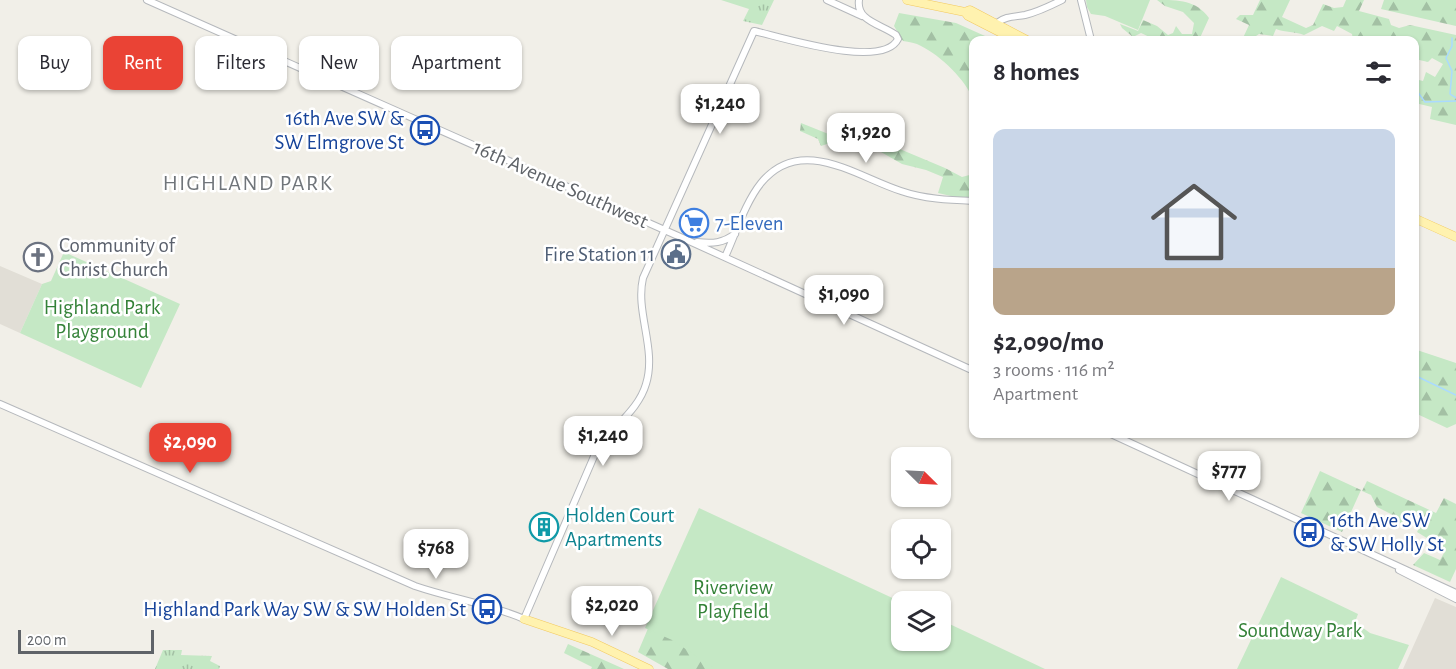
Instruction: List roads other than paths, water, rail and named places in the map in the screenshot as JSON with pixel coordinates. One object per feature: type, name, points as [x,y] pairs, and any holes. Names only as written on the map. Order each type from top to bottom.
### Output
[{"type":"main road","points":[[907,0],[965,12],[970,10],[1020,36]]},
{"type":"main road","points":[[965,12],[968,16],[1008,36]]},
{"type":"main road","points":[[986,24],[997,23]]},
{"type":"main road","points":[[1419,220],[1456,237]]},
{"type":"main road","points":[[524,619],[592,642],[649,669]]},
{"type":"street","name":"16th Avenue Southwest","points":[[147,0],[726,257],[969,369]]},
{"type":"street","points":[[0,404],[415,586],[502,609],[524,619],[595,454],[604,440],[634,407],[645,388],[648,377],[648,354],[642,284],[663,230],[754,31],[858,53],[882,50],[895,44],[898,39],[896,34],[826,0]]},
{"type":"street","points":[[859,0],[858,8],[862,16]]},
{"type":"street","points":[[997,23],[1005,17],[1041,10],[1062,0]]},
{"type":"street","points":[[1081,0],[1090,36]]},
{"type":"street","points":[[726,257],[750,202],[762,182],[777,170],[796,162],[812,160],[837,164],[901,192],[942,200],[969,201]]},
{"type":"street","points":[[687,240],[715,244],[736,233]]},
{"type":"street","points":[[1120,438],[1456,593]]},
{"type":"street","points":[[1376,556],[1383,562],[1456,600]]},
{"type":"waterway","points":[[1452,38],[1452,46],[1446,58],[1452,71],[1450,94],[1456,98]]},
{"type":"waterway","points":[[1419,94],[1425,102],[1456,101]]},
{"type":"waterway","points":[[1419,377],[1456,395]]},
{"type":"place","name":"16th Ave SW & SW Elmgrove St","points":[[425,130]]},
{"type":"place","name":"7-Eleven","points":[[694,223]]},
{"type":"place","name":"Fire Station 11","points":[[676,254]]},
{"type":"place","name":"Community of Christ Church","points":[[38,257]]},
{"type":"place","name":"Holden Court Apartments","points":[[544,527]]},
{"type":"place","name":"16th Ave SW & SW Holly St","points":[[1309,532]]},
{"type":"place","name":"Highland Park Way SW & SW Holden St","points":[[487,609]]},
{"type":"district","name":"HIGHLAND PARK","points":[[248,182]]},
{"type":"park label","name":"Highland Park Playground","points":[[102,319]]},
{"type":"park label","name":"Riverview Playfield","points":[[733,599]]},
{"type":"park label","name":"Soundway Park","points":[[1300,630]]}]
